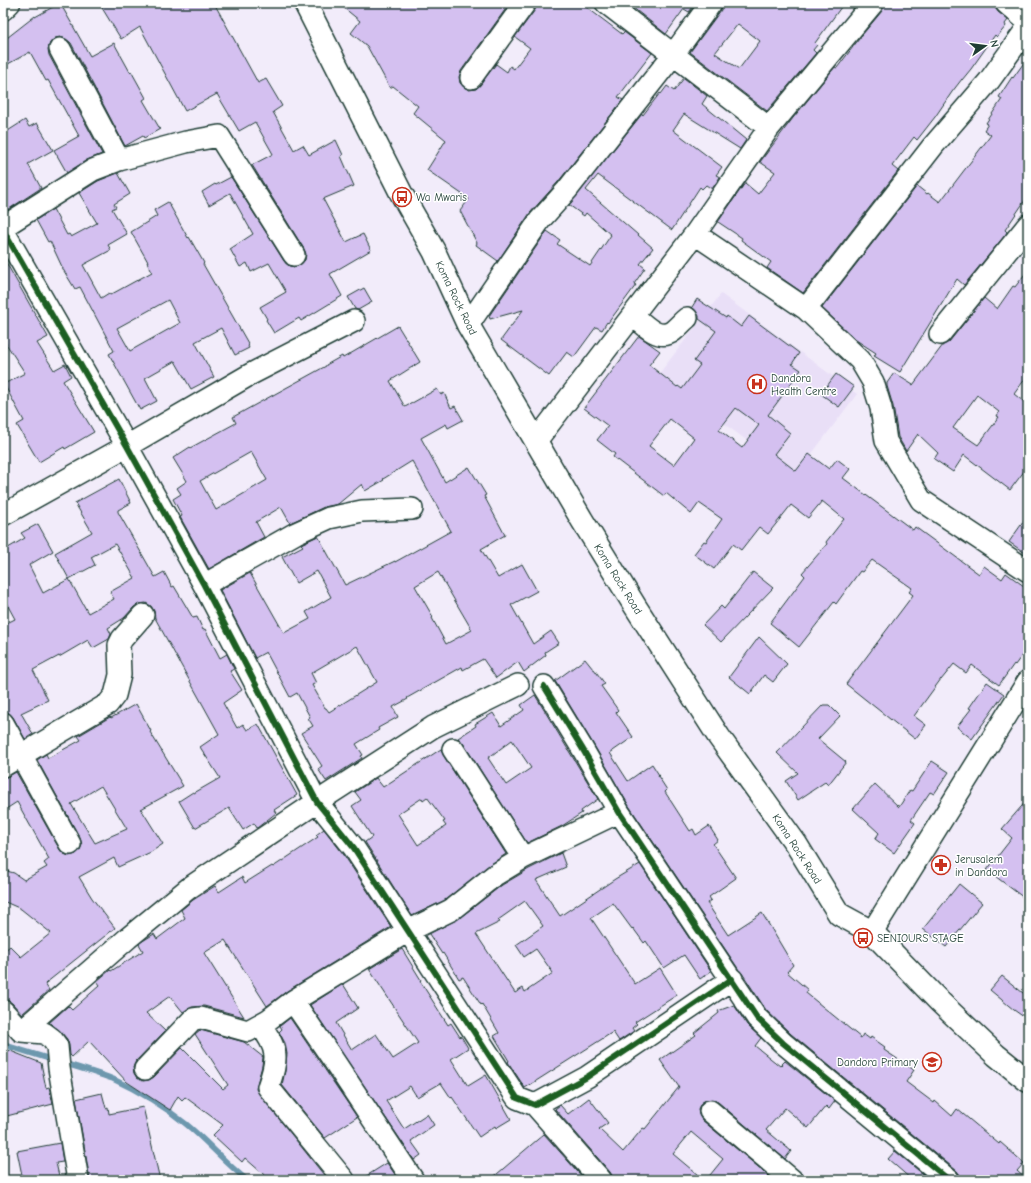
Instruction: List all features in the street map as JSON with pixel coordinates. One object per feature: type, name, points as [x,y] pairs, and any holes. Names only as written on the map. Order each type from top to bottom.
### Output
[{"type":"main road","points":[[3,9],[9,3]]},
{"type":"main road","name":"Koma Rock Road","points":[[305,3],[402,193],[434,252],[468,325],[582,520],[719,737],[796,844],[839,914],[872,932],[941,1003],[996,1055],[1028,1082]]},
{"type":"street","points":[[471,78],[525,3]]},
{"type":"street","points":[[606,3],[769,128]]},
{"type":"street","points":[[468,325],[540,220],[567,190],[673,55],[711,3]]},
{"type":"street","points":[[536,441],[695,234],[769,128],[872,3]]},
{"type":"street","points":[[1006,3],[1028,22]]},
{"type":"street","points":[[806,309],[928,152],[989,81],[1028,27]]},
{"type":"street","points":[[60,49],[119,160]]},
{"type":"street","points":[[294,255],[219,136],[186,142],[119,160],[93,170],[3,229],[127,446],[204,585],[317,802],[354,848],[517,1098],[535,1105],[601,1180]]},
{"type":"street","points":[[940,334],[1028,225]]},
{"type":"street","points":[[695,234],[806,309],[860,360],[873,382],[880,408],[886,441],[921,500],[1028,571]]},
{"type":"street","points":[[633,315],[651,331],[661,334],[672,332],[687,318]]},
{"type":"street","points":[[3,515],[127,446],[251,374],[354,321]]},
{"type":"street","points":[[204,585],[296,533],[329,518],[362,511],[412,509]]},
{"type":"street","points":[[3,766],[108,704],[115,695],[120,675],[119,645],[122,639],[143,615]]},
{"type":"street","points":[[872,932],[1028,681]]},
{"type":"street","points":[[21,1031],[128,938],[190,888],[317,802],[433,728],[518,685]]},
{"type":"street","points":[[544,686],[619,812],[757,1018],[783,1042],[949,1180]]},
{"type":"street","points":[[3,723],[70,844]]},
{"type":"street","points":[[453,749],[522,858]]},
{"type":"street","points":[[145,1069],[193,1019],[201,1018],[248,1031],[260,1025],[293,1001],[408,931],[451,910],[496,875],[522,858],[619,812]]},
{"type":"street","points":[[535,1105],[587,1077],[732,979]]},
{"type":"street","points":[[293,1001],[413,1180]]},
{"type":"street","points":[[3,1010],[21,1031],[44,1033],[52,1039],[57,1046],[58,1068],[78,1180]]},
{"type":"street","points":[[260,1025],[274,1046],[275,1067],[268,1087],[344,1180]]},
{"type":"street","points":[[710,1111],[786,1178]]},
{"type":"shaded area","name":"Dandora Health Centre","points":[[721,294],[857,394],[795,476],[658,375]]},
{"type":"building","points":[[60,3],[90,56],[114,43],[146,98],[143,100],[160,129],[125,146],[71,43],[60,37],[55,38],[50,43],[48,49],[49,55],[102,154],[87,160],[67,173],[54,150],[79,136],[48,80],[46,81],[30,52],[8,64],[3,55],[3,41],[35,16]]},
{"type":"building","points":[[99,3],[214,3],[258,83],[266,79],[282,106],[273,112],[294,150],[303,145],[309,155],[336,140],[354,186],[323,199],[346,242],[363,234],[371,250],[330,274],[342,296],[301,321],[299,318],[274,333],[260,307],[286,292],[269,263],[251,272],[247,263],[240,267],[230,249],[253,234],[230,193],[209,205],[202,192],[231,177],[284,261],[289,266],[294,267],[300,265],[305,260],[306,254],[304,249],[252,165],[273,154],[255,122],[239,131],[217,94],[185,111],[140,27],[121,39]]},
{"type":"building","points":[[338,3],[510,3],[461,71],[459,77],[460,83],[469,90],[476,89],[496,64],[507,72],[510,66],[514,69],[530,48],[515,37],[535,10],[537,3],[581,3],[622,34],[624,32],[652,53],[618,97],[623,100],[558,182],[530,213],[498,261],[476,245],[477,243],[460,211],[469,199],[427,170],[446,140],[413,113],[418,106],[393,86],[390,88],[367,46],[351,33],[360,21]]},
{"type":"building","points":[[627,3],[696,3],[689,12],[684,9],[666,34]]},
{"type":"building","points":[[723,3],[844,3],[815,43],[817,45],[813,50],[816,53],[767,111],[690,52],[721,10]],"holes":[[[738,24],[760,41],[739,69],[715,53]]]},
{"type":"building","points":[[885,3],[994,3],[998,12],[1008,20],[1005,24],[1006,26],[997,37],[995,35],[917,140],[914,137],[892,166],[898,171],[803,293],[767,268],[771,262],[741,240],[742,238],[718,222],[745,183],[758,194],[775,172],[760,162],[793,118],[835,67],[837,68],[882,11]]},
{"type":"building","points":[[1028,57],[1028,196],[1005,230],[1007,232],[1006,234],[964,285],[957,279],[900,372],[874,356],[876,353],[856,340],[822,308],[917,186],[940,202],[991,135],[984,130],[988,124],[986,123],[1002,99],[999,97],[1012,77],[1013,78]]},
{"type":"building","points":[[684,78],[707,96],[702,104],[746,140],[740,149],[684,114],[673,130],[722,167],[716,175],[720,177],[712,189],[706,185],[702,189],[700,187],[672,230],[598,175],[586,190],[653,248],[640,264],[645,268],[634,284],[636,285],[608,323],[607,322],[602,330],[596,327],[574,357],[567,352],[549,376],[501,340],[523,310],[490,319],[489,316],[547,231],[560,240],[557,244],[590,266],[611,235],[586,213],[584,216],[569,205],[660,93],[661,94],[667,86],[674,91]]},
{"type":"building","points":[[25,120],[29,127],[37,123],[53,150],[28,164],[41,188],[3,213],[3,134]]},
{"type":"building","points":[[118,173],[130,194],[114,204],[116,207],[112,209],[127,234],[108,245],[111,250],[83,265],[101,298],[109,293],[110,295],[152,272],[131,232],[157,216],[154,210],[168,202],[204,263],[203,264],[249,345],[249,348],[235,355],[221,328],[195,342],[214,377],[191,389],[175,361],[145,378],[157,401],[140,410],[109,354],[114,351],[80,287],[75,289],[64,271],[50,241],[48,242],[36,220],[53,209],[67,235],[69,234],[71,237],[97,223],[79,193],[98,181]],"holes":[[[168,300],[180,323],[130,351],[117,328]]]},
{"type":"building","points":[[3,257],[48,337],[37,343],[54,370],[65,364],[71,376],[63,381],[94,432],[39,462],[17,425],[24,421],[4,384],[25,373],[3,339]]},
{"type":"building","points":[[1028,270],[1028,375],[1014,394],[1028,405],[1028,466],[1010,490],[964,455],[953,472],[934,459],[938,453],[918,434],[906,451],[898,437],[893,406],[887,383],[894,373],[913,385],[943,345],[949,342],[984,298],[997,309],[1013,286],[1015,287]],"holes":[[[977,395],[999,412],[997,416],[999,417],[978,445],[953,428]]]},
{"type":"building","points":[[364,288],[372,302],[358,310],[355,309],[348,297]]},
{"type":"building","points":[[697,299],[726,318],[727,316],[741,327],[749,316],[799,353],[792,364],[801,370],[768,415],[790,433],[774,454],[796,471],[809,454],[829,469],[837,459],[850,469],[843,478],[913,530],[915,527],[979,574],[984,566],[1002,579],[1006,573],[1028,589],[1028,647],[999,685],[972,665],[966,673],[954,664],[914,716],[926,725],[915,739],[846,684],[913,595],[909,592],[912,588],[872,560],[862,572],[860,571],[836,604],[834,602],[799,647],[770,623],[805,576],[802,573],[827,544],[826,542],[844,519],[822,501],[808,518],[791,505],[768,534],[759,527],[741,550],[733,544],[714,569],[694,554],[704,541],[706,542],[722,519],[699,503],[691,514],[666,493],[664,496],[613,457],[615,454],[597,440],[608,426],[584,408],[639,336],[660,351],[649,365],[677,387],[678,386],[682,389],[700,365],[694,361],[716,331],[699,319],[699,316],[692,307]],"holes":[[[736,408],[759,425],[742,448],[719,430]],[[670,419],[694,438],[674,465],[649,446]]]},
{"type":"building","points":[[398,326],[420,362],[390,381],[405,407],[437,389],[441,395],[444,393],[451,408],[455,406],[463,420],[448,428],[446,424],[421,438],[445,482],[469,467],[486,495],[484,496],[505,535],[481,549],[498,578],[522,564],[537,591],[511,605],[533,644],[551,631],[559,643],[545,652],[546,655],[524,672],[518,662],[496,678],[483,659],[463,670],[462,667],[407,698],[408,699],[393,707],[398,717],[378,728],[379,730],[356,744],[363,755],[361,756],[362,758],[326,781],[318,769],[322,766],[301,733],[313,726],[308,718],[310,717],[297,693],[290,697],[266,652],[255,658],[220,590],[250,573],[284,633],[310,619],[306,612],[331,597],[317,571],[296,583],[282,557],[303,546],[301,544],[318,536],[345,585],[395,562],[451,531],[412,461],[365,491],[362,484],[338,504],[324,507],[290,523],[281,507],[256,522],[264,537],[209,569],[180,517],[182,516],[173,499],[181,494],[177,488],[187,481],[173,458],[190,447],[236,423],[233,417],[342,356],[343,358]],"holes":[[[251,452],[267,480],[216,510],[200,481]],[[438,572],[472,630],[446,644],[432,618],[433,617],[415,586]],[[357,646],[377,682],[329,712],[325,708],[312,685],[316,683],[311,673]]]},
{"type":"building","points":[[836,374],[854,387],[839,407],[821,394]]},
{"type":"building","points":[[119,479],[131,503],[118,510],[118,512],[155,577],[164,572],[172,587],[174,586],[193,618],[197,617],[203,630],[205,629],[220,658],[227,654],[234,669],[230,671],[242,690],[223,703],[237,728],[243,724],[247,730],[258,724],[297,795],[274,810],[276,813],[257,828],[254,823],[243,830],[229,808],[195,828],[179,801],[220,778],[200,747],[219,734],[155,618],[154,611],[151,606],[146,603],[139,604],[134,607],[124,618],[108,628],[111,634],[109,639],[93,648],[88,640],[33,670],[48,700],[21,713],[33,734],[25,739],[13,717],[9,713],[3,711],[3,625],[15,619],[3,597],[3,551],[25,538],[21,533],[38,524],[53,551],[29,565],[43,593],[69,579],[55,553],[92,532],[75,503]],"holes":[[[115,544],[135,578],[110,592],[114,599],[88,613],[69,579],[95,565],[91,557]]]},
{"type":"building","points":[[1028,515],[1028,555],[1009,542]]},
{"type":"building","points":[[753,572],[773,588],[721,642],[703,625],[721,606],[724,609]]},
{"type":"building","points":[[759,637],[787,664],[773,682],[764,675],[750,694],[729,677]]},
{"type":"building","points":[[585,659],[605,684],[601,686],[618,710],[616,712],[633,737],[610,753],[628,781],[652,764],[667,790],[665,792],[690,831],[693,829],[696,835],[709,826],[718,840],[713,844],[736,878],[709,897],[711,900],[707,903],[728,935],[762,913],[793,965],[787,972],[808,990],[806,993],[861,1038],[863,1034],[870,1039],[871,1037],[885,1047],[884,1050],[914,1070],[906,1082],[934,1103],[935,1101],[952,1116],[957,1109],[999,1144],[1000,1142],[1024,1163],[1017,1171],[1027,1180],[961,1180],[957,1171],[791,1034],[766,1010],[629,806],[555,681]]},
{"type":"building","points":[[987,682],[1004,694],[972,739],[957,727],[971,709],[969,708]]},
{"type":"building","points":[[535,695],[598,799],[581,811],[582,813],[562,826],[527,843],[463,743],[458,738],[476,726],[475,724],[493,713],[501,726],[524,710],[521,705]],"holes":[[[512,740],[531,768],[506,785],[488,758]]]},
{"type":"building","points":[[136,704],[151,731],[150,732],[183,786],[141,809],[163,844],[151,852],[118,867],[114,858],[79,877],[92,898],[115,928],[46,983],[45,984],[49,990],[22,1014],[12,1003],[3,999],[3,952],[10,946],[21,957],[51,933],[21,909],[3,901],[3,870],[14,873],[24,880],[47,867],[44,863],[49,859],[17,802],[3,811],[3,778],[16,772],[60,850],[69,856],[76,854],[82,845],[80,838],[37,760],[46,754],[48,758],[81,740],[78,736],[110,717],[111,718]],"holes":[[[101,786],[127,829],[95,843],[71,804]]]},
{"type":"building","points":[[823,705],[829,705],[840,716],[818,739],[846,762],[828,785],[825,782],[798,800],[786,781],[798,773],[777,753]]},
{"type":"building","points":[[441,749],[443,755],[506,854],[488,866],[445,900],[412,916],[365,842],[372,837],[352,806],[361,800],[355,792],[376,778],[383,787]],"holes":[[[427,797],[445,821],[443,822],[446,826],[418,845],[398,814],[422,798],[423,800]]]},
{"type":"building","points":[[932,761],[949,772],[934,794],[930,792],[911,820],[915,823],[894,853],[875,839],[879,833],[853,809],[875,784],[899,807],[910,790],[912,791]]},
{"type":"building","points":[[1028,799],[1028,901],[987,870],[1012,838],[1002,829]]},
{"type":"building","points":[[324,829],[344,855],[391,927],[287,991],[267,1006],[225,940],[204,953],[244,1017],[204,1006],[192,1007],[183,1012],[170,996],[146,1013],[165,1031],[136,1061],[133,1067],[137,1078],[143,1081],[149,1080],[154,1077],[182,1048],[223,1089],[228,1085],[195,1034],[200,1030],[244,1042],[263,1057],[256,1089],[328,1180],[270,1180],[245,1158],[242,1162],[213,1135],[223,1125],[185,1097],[182,1100],[178,1096],[170,1110],[127,1082],[89,1041],[72,1057],[70,1055],[67,1039],[59,1030],[49,1023],[68,1006],[72,1010],[100,985],[97,981],[110,970],[111,971],[143,951],[139,944],[141,942],[154,934],[157,939],[185,918],[181,910],[193,900],[215,886],[219,892],[242,877],[245,883],[272,866],[273,867],[318,837],[316,835]]},
{"type":"building","points":[[561,853],[566,867],[536,880],[560,916],[640,864],[711,971],[700,979],[684,955],[664,968],[646,941],[644,943],[613,903],[591,918],[635,984],[660,968],[677,995],[635,1022],[637,1024],[632,1028],[634,1031],[619,1041],[613,1032],[525,1088],[508,1062],[509,1061],[494,1036],[499,1033],[482,1004],[481,1005],[463,977],[459,979],[429,934],[458,919],[502,885]],"holes":[[[525,901],[543,926],[516,945],[524,957],[536,949],[553,973],[525,992],[523,988],[515,993],[476,934],[500,922],[498,920]]]},
{"type":"building","points":[[959,884],[982,903],[946,947],[923,929]]},
{"type":"building","points":[[402,949],[448,1025],[451,1023],[468,1048],[451,1059],[468,1086],[486,1075],[511,1119],[496,1128],[495,1126],[479,1137],[441,1083],[417,1097],[410,1086],[386,1101],[404,1129],[427,1114],[434,1125],[411,1141],[421,1155],[414,1160],[310,1005],[343,984],[358,1008],[336,1023],[352,1050],[376,1034],[393,1059],[418,1043],[369,969]]},
{"type":"building","points":[[1002,976],[1028,997],[1028,1020],[990,990]]},
{"type":"building","points":[[734,1005],[747,1025],[761,1038],[755,1046],[780,1066],[785,1061],[835,1101],[829,1109],[826,1106],[808,1128],[785,1108],[766,1130],[791,1151],[785,1159],[718,1102],[712,1099],[701,1103],[698,1109],[702,1120],[769,1176],[765,1180],[706,1180],[723,1159],[691,1132],[673,1154],[704,1180],[613,1180],[610,1172],[555,1109],[560,1105],[568,1114],[589,1098],[608,1123],[599,1129],[623,1152],[643,1128],[645,1129],[679,1087],[660,1060],[696,1035],[694,1033],[719,1013],[718,1011]]},
{"type":"building","points":[[290,1018],[357,1117],[325,1138],[282,1085],[287,1054],[285,1043],[279,1032],[282,1029],[280,1026]]},
{"type":"building","points":[[3,1048],[41,1063],[46,1088],[49,1087],[53,1104],[3,1117]]},
{"type":"building","points":[[102,1093],[106,1108],[108,1107],[109,1114],[143,1107],[160,1180],[90,1180],[76,1099]]},
{"type":"building","points":[[544,1134],[585,1180],[490,1180]]},
{"type":"building","points":[[60,1143],[63,1162],[56,1163],[60,1180],[23,1180],[17,1151]]},
{"type":"building","points":[[895,1151],[930,1180],[912,1180],[888,1159]]},
{"type":"building","points":[[387,1163],[399,1180],[360,1180]]},
{"type":"waterway","points":[[3,1042],[11,1047],[53,1060]]},
{"type":"waterway","points":[[63,1063],[113,1079],[160,1105],[178,1117],[247,1180]]},
{"type":"cycle path","points":[[3,230],[127,446],[204,585],[317,802],[354,848],[517,1098],[535,1105],[587,1077],[732,979]]},
{"type":"cycle path","points":[[544,686],[619,812],[757,1018],[783,1043],[949,1180]]},
{"type":"place","name":"Wa Mwaris","points":[[402,197]]},
{"type":"place","name":"Dandora Health Centre","points":[[757,384]]},
{"type":"place","name":"Jerusalem in Dandora","points":[[941,865]]},
{"type":"place","name":"SENIOURS STAGE","points":[[863,938]]},
{"type":"place","name":"Dandora Primary","points":[[932,1062]]}]
